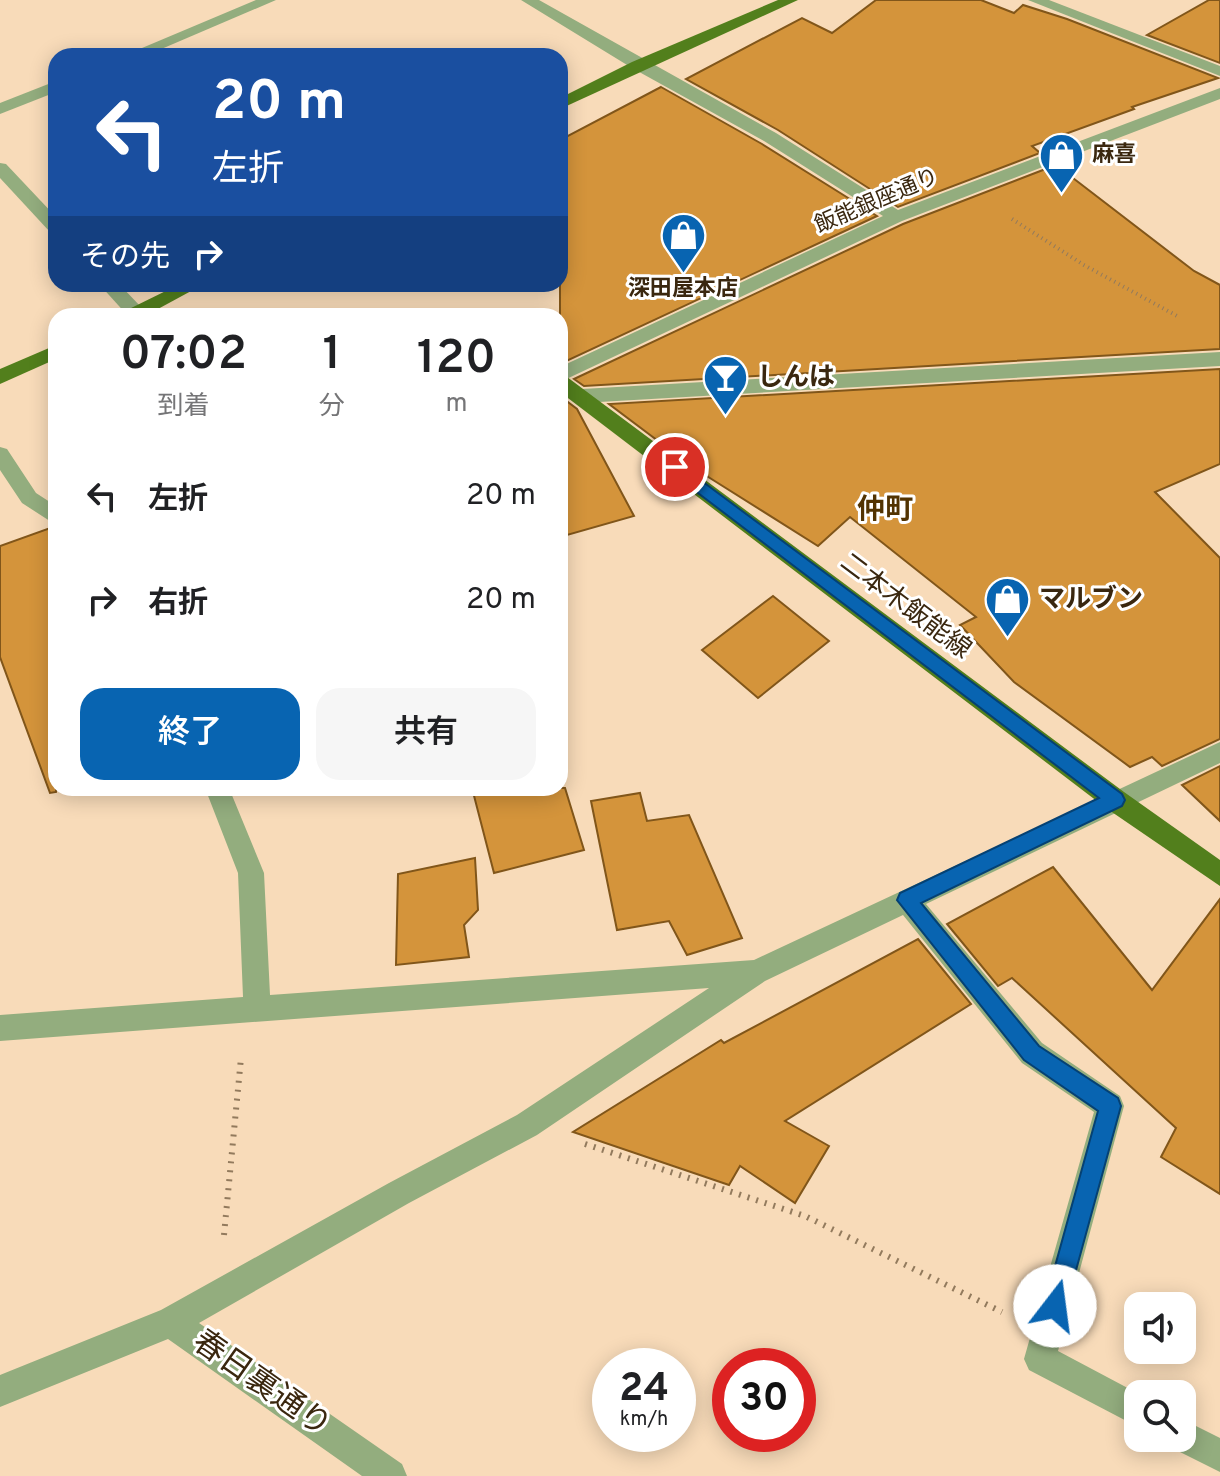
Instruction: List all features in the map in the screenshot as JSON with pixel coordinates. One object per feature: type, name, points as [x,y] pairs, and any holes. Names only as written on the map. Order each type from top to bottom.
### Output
[{"type":"main road","points":[[568,100],[638,65],[791,0]]},
{"type":"main road","points":[[149,308],[180,292]]},
{"type":"main road","points":[[0,377],[48,355]]},
{"type":"main road","name":"二本木飯能線","points":[[568,387],[1115,800],[1220,874]]},
{"type":"street","points":[[151,48],[269,0]]},
{"type":"street","points":[[528,0],[770,137],[896,217]]},
{"type":"street","points":[[1035,0],[1220,71]]},
{"type":"street","points":[[0,109],[48,89]]},
{"type":"street","name":"飯能銀座通り","points":[[568,371],[896,217],[1220,93]]},
{"type":"street","points":[[0,168],[48,219]]},
{"type":"street","points":[[115,292],[129,308]]},
{"type":"street","points":[[582,396],[1220,359]]},
{"type":"street","points":[[0,454],[29,498],[48,511]]},
{"type":"street","points":[[0,1391],[171,1322],[527,1125],[756,972],[1220,752]]},
{"type":"street","points":[[220,796],[251,873],[252,1010]]},
{"type":"street","points":[[907,900],[1032,1053],[1110,1106],[1040,1359],[1124,1404]]},
{"type":"street","points":[[0,1028],[756,972]]},
{"type":"street","name":"春日裏通り","points":[[171,1322],[390,1476]]},
{"type":"street","points":[[1196,1443],[1220,1456]]},
{"type":"path","points":[[967,190],[1084,265],[1179,317]]},
{"type":"path","points":[[218,1296],[252,1010]]},
{"type":"path","points":[[527,1125],[805,1216],[1048,1334]]},
{"type":"building","points":[[876,0],[981,0],[1014,13],[1023,5],[1218,78],[1032,146],[1040,153],[898,207],[778,130],[686,79],[802,18],[832,33]]},
{"type":"building","points":[[1209,0],[1220,0],[1220,63],[1147,35]]},
{"type":"building","points":[[661,87],[762,144],[877,216],[568,360],[568,308],[560,308],[560,292],[568,292],[568,136]]},
{"type":"building","points":[[1056,165],[1194,271],[1220,285],[1220,349],[584,386],[574,379],[903,224]]},
{"type":"building","points":[[1220,369],[1220,464],[1155,492],[1220,558],[1220,739],[1162,766],[1152,757],[1130,767],[1014,682],[960,625],[976,617],[850,517],[818,546],[694,468],[609,404]]},
{"type":"building","points":[[568,402],[577,409],[634,516],[568,535]]},
{"type":"building","points":[[48,529],[48,788],[0,657],[0,546]]},
{"type":"building","points":[[773,596],[829,641],[758,698],[702,650]]},
{"type":"building","points":[[1220,766],[1220,821],[1182,785]]},
{"type":"building","points":[[640,793],[647,821],[689,815],[742,938],[687,955],[669,921],[617,930],[591,801]]},
{"type":"building","points":[[474,796],[567,796],[584,850],[494,873]]},
{"type":"building","points":[[475,858],[478,910],[464,925],[469,957],[396,965],[398,874]]},
{"type":"building","points":[[1053,867],[1152,990],[1220,899],[1220,1194],[1161,1157],[1176,1128],[1012,978],[998,986],[947,924]]},
{"type":"building","points":[[918,939],[971,1004],[785,1121],[829,1146],[795,1203],[740,1166],[729,1185],[573,1132],[721,1040],[724,1043]]},
{"type":"place","name":"麻喜","points":[[1061,194]]},
{"type":"place","name":"深田屋本店","points":[[683,275]]},
{"type":"place","name":"しんは","points":[[726,417]]},
{"type":"place","name":"マルブン","points":[[1008,639]]},
{"type":"district","name":"仲町","points":[[885,511]]},
{"type":"route","points":[[675,467],[1115,800],[907,900],[1032,1053],[1110,1106],[1055,1306]]}]
